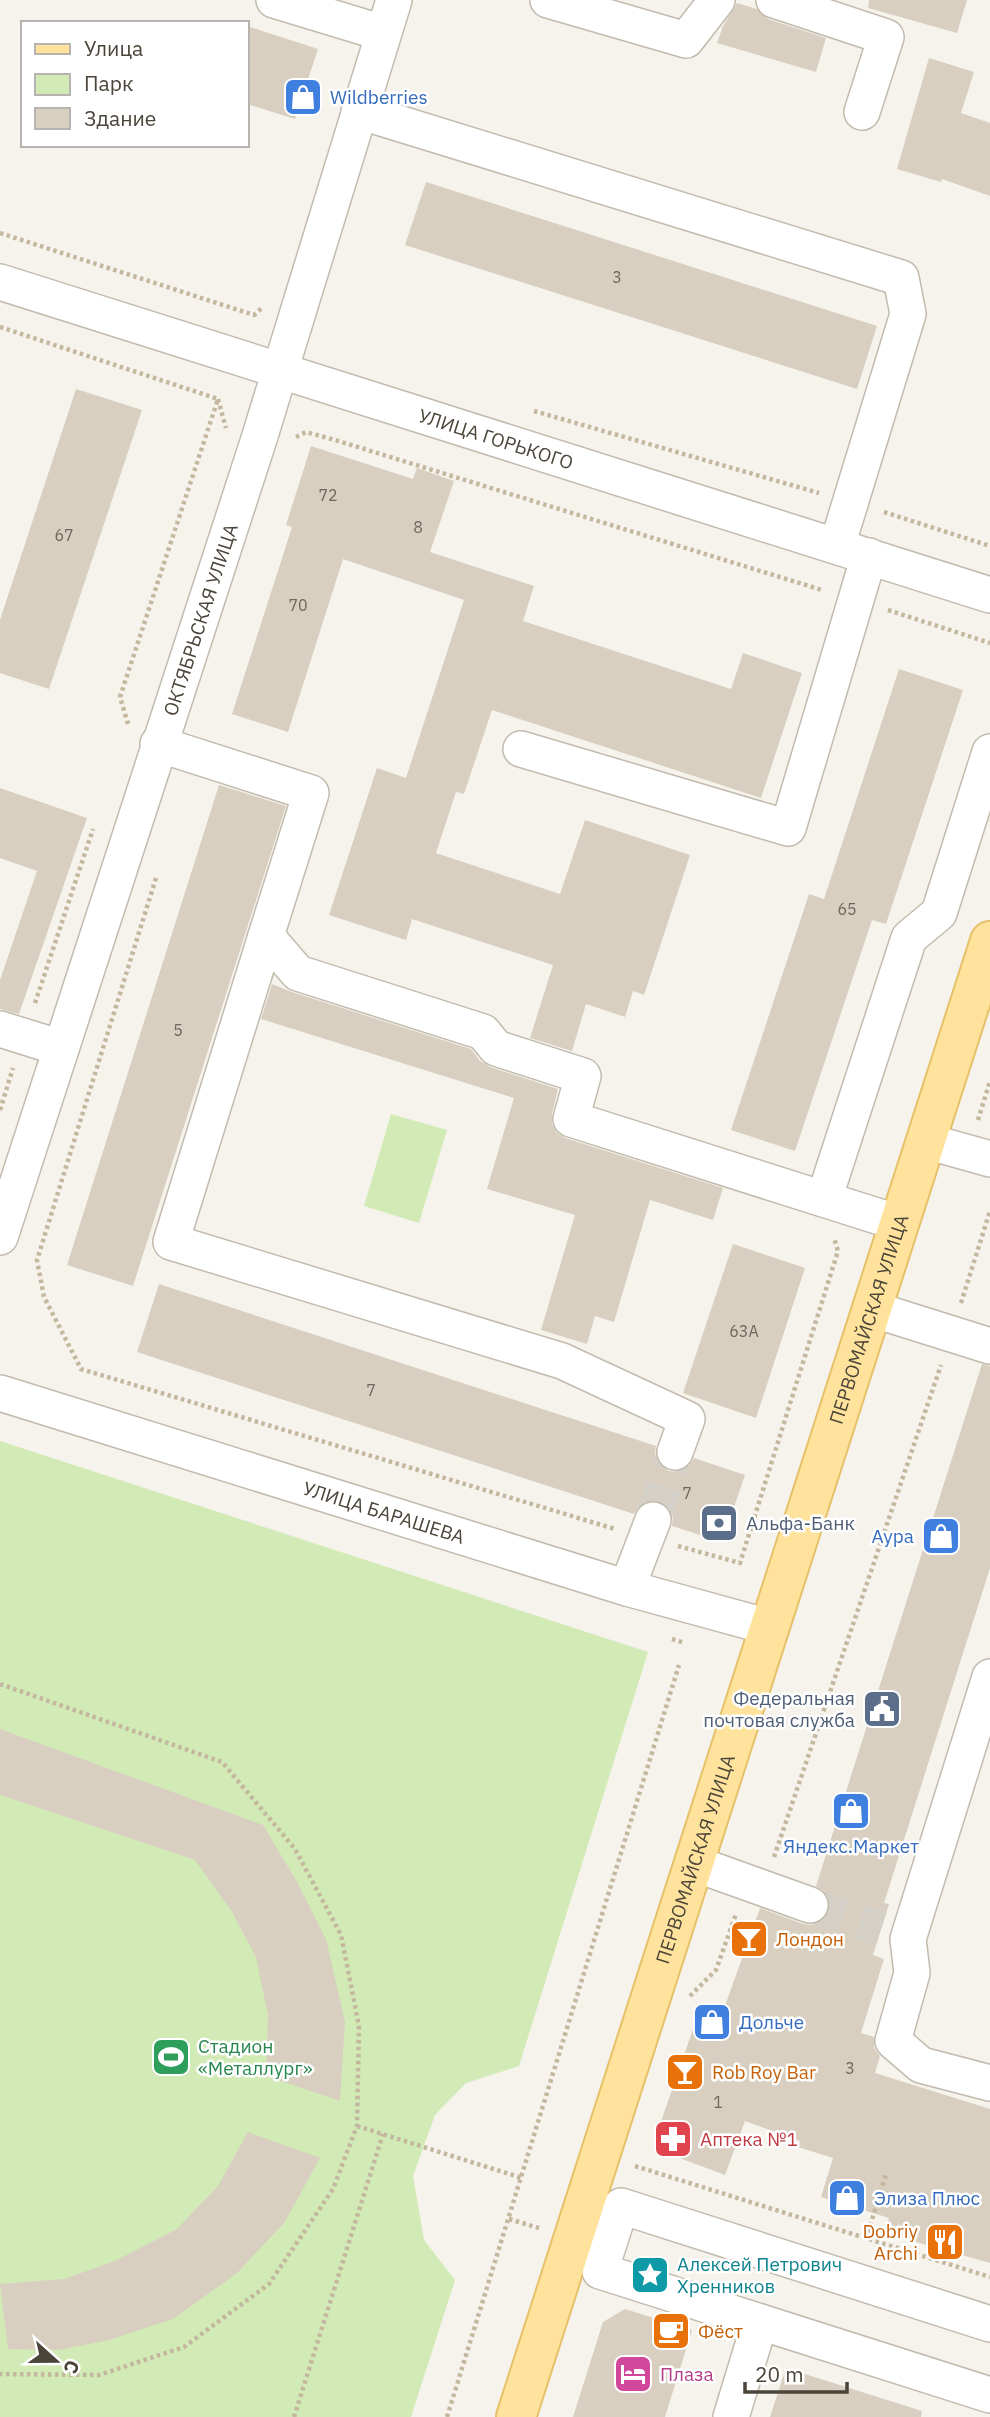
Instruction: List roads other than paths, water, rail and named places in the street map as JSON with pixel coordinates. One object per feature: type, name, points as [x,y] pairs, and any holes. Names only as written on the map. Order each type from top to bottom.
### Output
[{"type":"main road","name":"ПЕРВОМАЙСКАЯ УЛИЦА","points":[[516,2417],[990,940]]},
{"type":"street","points":[[274,0],[383,33]]},
{"type":"street","name":"ОКТЯБРЬСКАЯ УЛИЦА","points":[[0,1237],[259,439],[394,0]]},
{"type":"street","points":[[548,0],[596,7],[686,40],[717,0]]},
{"type":"street","points":[[774,0],[886,37],[862,112]]},
{"type":"street","points":[[359,111],[901,278],[908,314],[852,502],[856,600],[788,828],[521,749]]},
{"type":"street","name":"УЛИЦА ГОРЬКОГО","points":[[0,282],[990,595]]},
{"type":"street","points":[[158,744],[311,793],[171,1242],[562,1361],[687,1419],[675,1452]]},
{"type":"street","points":[[824,1199],[909,938],[939,913],[990,752]]},
{"type":"street","points":[[266,936],[298,974],[483,1032],[496,1048],[583,1076],[571,1119],[899,1223]]},
{"type":"street","points":[[12,1032],[61,1048]]},
{"type":"street","points":[[926,1141],[979,1155]]},
{"type":"street","points":[[872,1309],[990,1346]]},
{"type":"street","name":"УЛИЦА БАРАШЕВА","points":[[0,1393],[627,1588],[769,1628]]},
{"type":"street","points":[[627,1588],[650,1529]]},
{"type":"street","points":[[990,1677],[894,1934],[912,1973],[893,2041],[921,2065],[990,2083]]},
{"type":"street","points":[[693,1863],[810,1905]]},
{"type":"street","points":[[990,2324],[621,2206],[600,2271],[990,2395]]},
{"type":"street","points":[[731,2417],[760,2322]]},
{"type":"tunnel","points":[[653,1520],[675,1452]]},
{"type":"tunnel","points":[[810,1905],[881,1929]]},
{"type":"place","name":"Wildberries","points":[[303,97]]},
{"type":"place","name":"Альфа-Банк","points":[[719,1523]]},
{"type":"place","name":"Аура","points":[[941,1536]]},
{"type":"place","name":"Федеральная почтовая служба","points":[[882,1709]]},
{"type":"place","name":"Яндекс.Маркет","points":[[851,1811]]},
{"type":"place","name":"Лондон","points":[[749,1939]]},
{"type":"place","name":"Дольче","points":[[712,2022]]},
{"type":"place","name":"Стадион «Металлург»","points":[[171,2057]]},
{"type":"place","name":"Rob Roy Bar","points":[[685,2072]]},
{"type":"place","name":"Аптека №1","points":[[673,2139]]},
{"type":"place","name":"Элиза Плюс","points":[[847,2198]]},
{"type":"place","name":"Dobriy Archi","points":[[945,2242]]},
{"type":"place","name":"Алексей Петрович Хренников","points":[[650,2275]]},
{"type":"place","name":"Фёст","points":[[671,2331]]},
{"type":"place","name":"Плаза","points":[[633,2374]]}]
